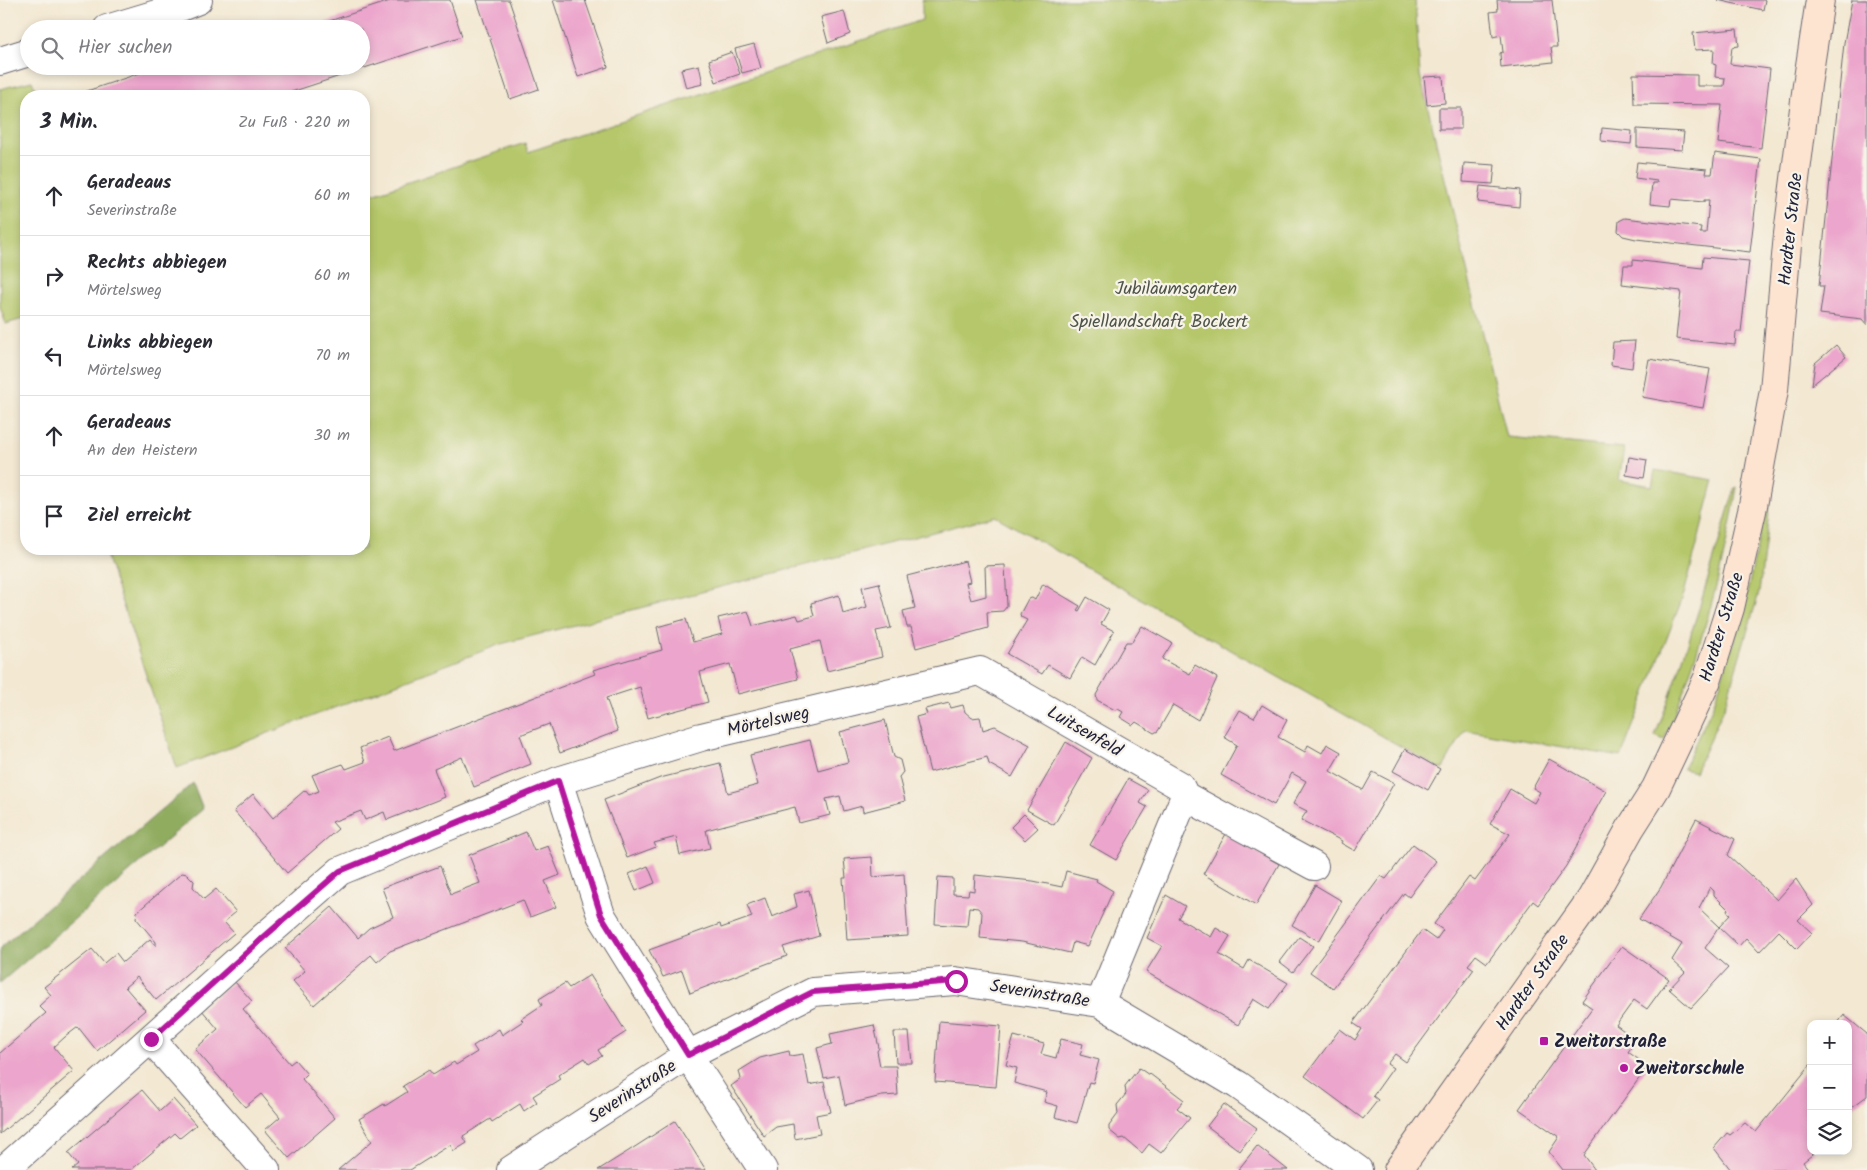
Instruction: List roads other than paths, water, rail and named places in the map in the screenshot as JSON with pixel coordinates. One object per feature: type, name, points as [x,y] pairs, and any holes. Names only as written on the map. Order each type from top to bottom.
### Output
[{"type":"main road","name":"Hardter Straße","points":[[1398,1170],[1591,900],[1630,829],[1656,788],[1708,678],[1730,608],[1752,511],[1771,408],[1788,234],[1820,0]]},
{"type":"street","points":[[134,20],[187,2]]},
{"type":"street","points":[[0,61],[20,55]]},
{"type":"street","name":"Mörtelsweg","points":[[4,1170],[340,871],[558,781],[700,737],[980,671]]},
{"type":"street","name":"Luitsenfeld","points":[[980,671],[1180,786],[1185,796],[1314,866]]},
{"type":"street","points":[[558,781],[601,915],[688,1055],[763,1170]]},
{"type":"street","points":[[1100,1003],[1185,796]]},
{"type":"street","name":"Severinstraße","points":[[511,1170],[688,1055],[813,992],[956,981],[1100,1003],[1238,1084],[1358,1170]]},
{"type":"street","points":[[151,1039],[266,1170]]},
{"type":"place","name":"Zweitorstraße","points":[[1544,1041]]},
{"type":"place","name":"Zweitorschule","points":[[1624,1068]]},
{"type":"park label","name":"Jubiläumsgarten","points":[[1176,288]]},
{"type":"park label","name":"Spiellandschaft Bockert","points":[[1159,321]]}]
